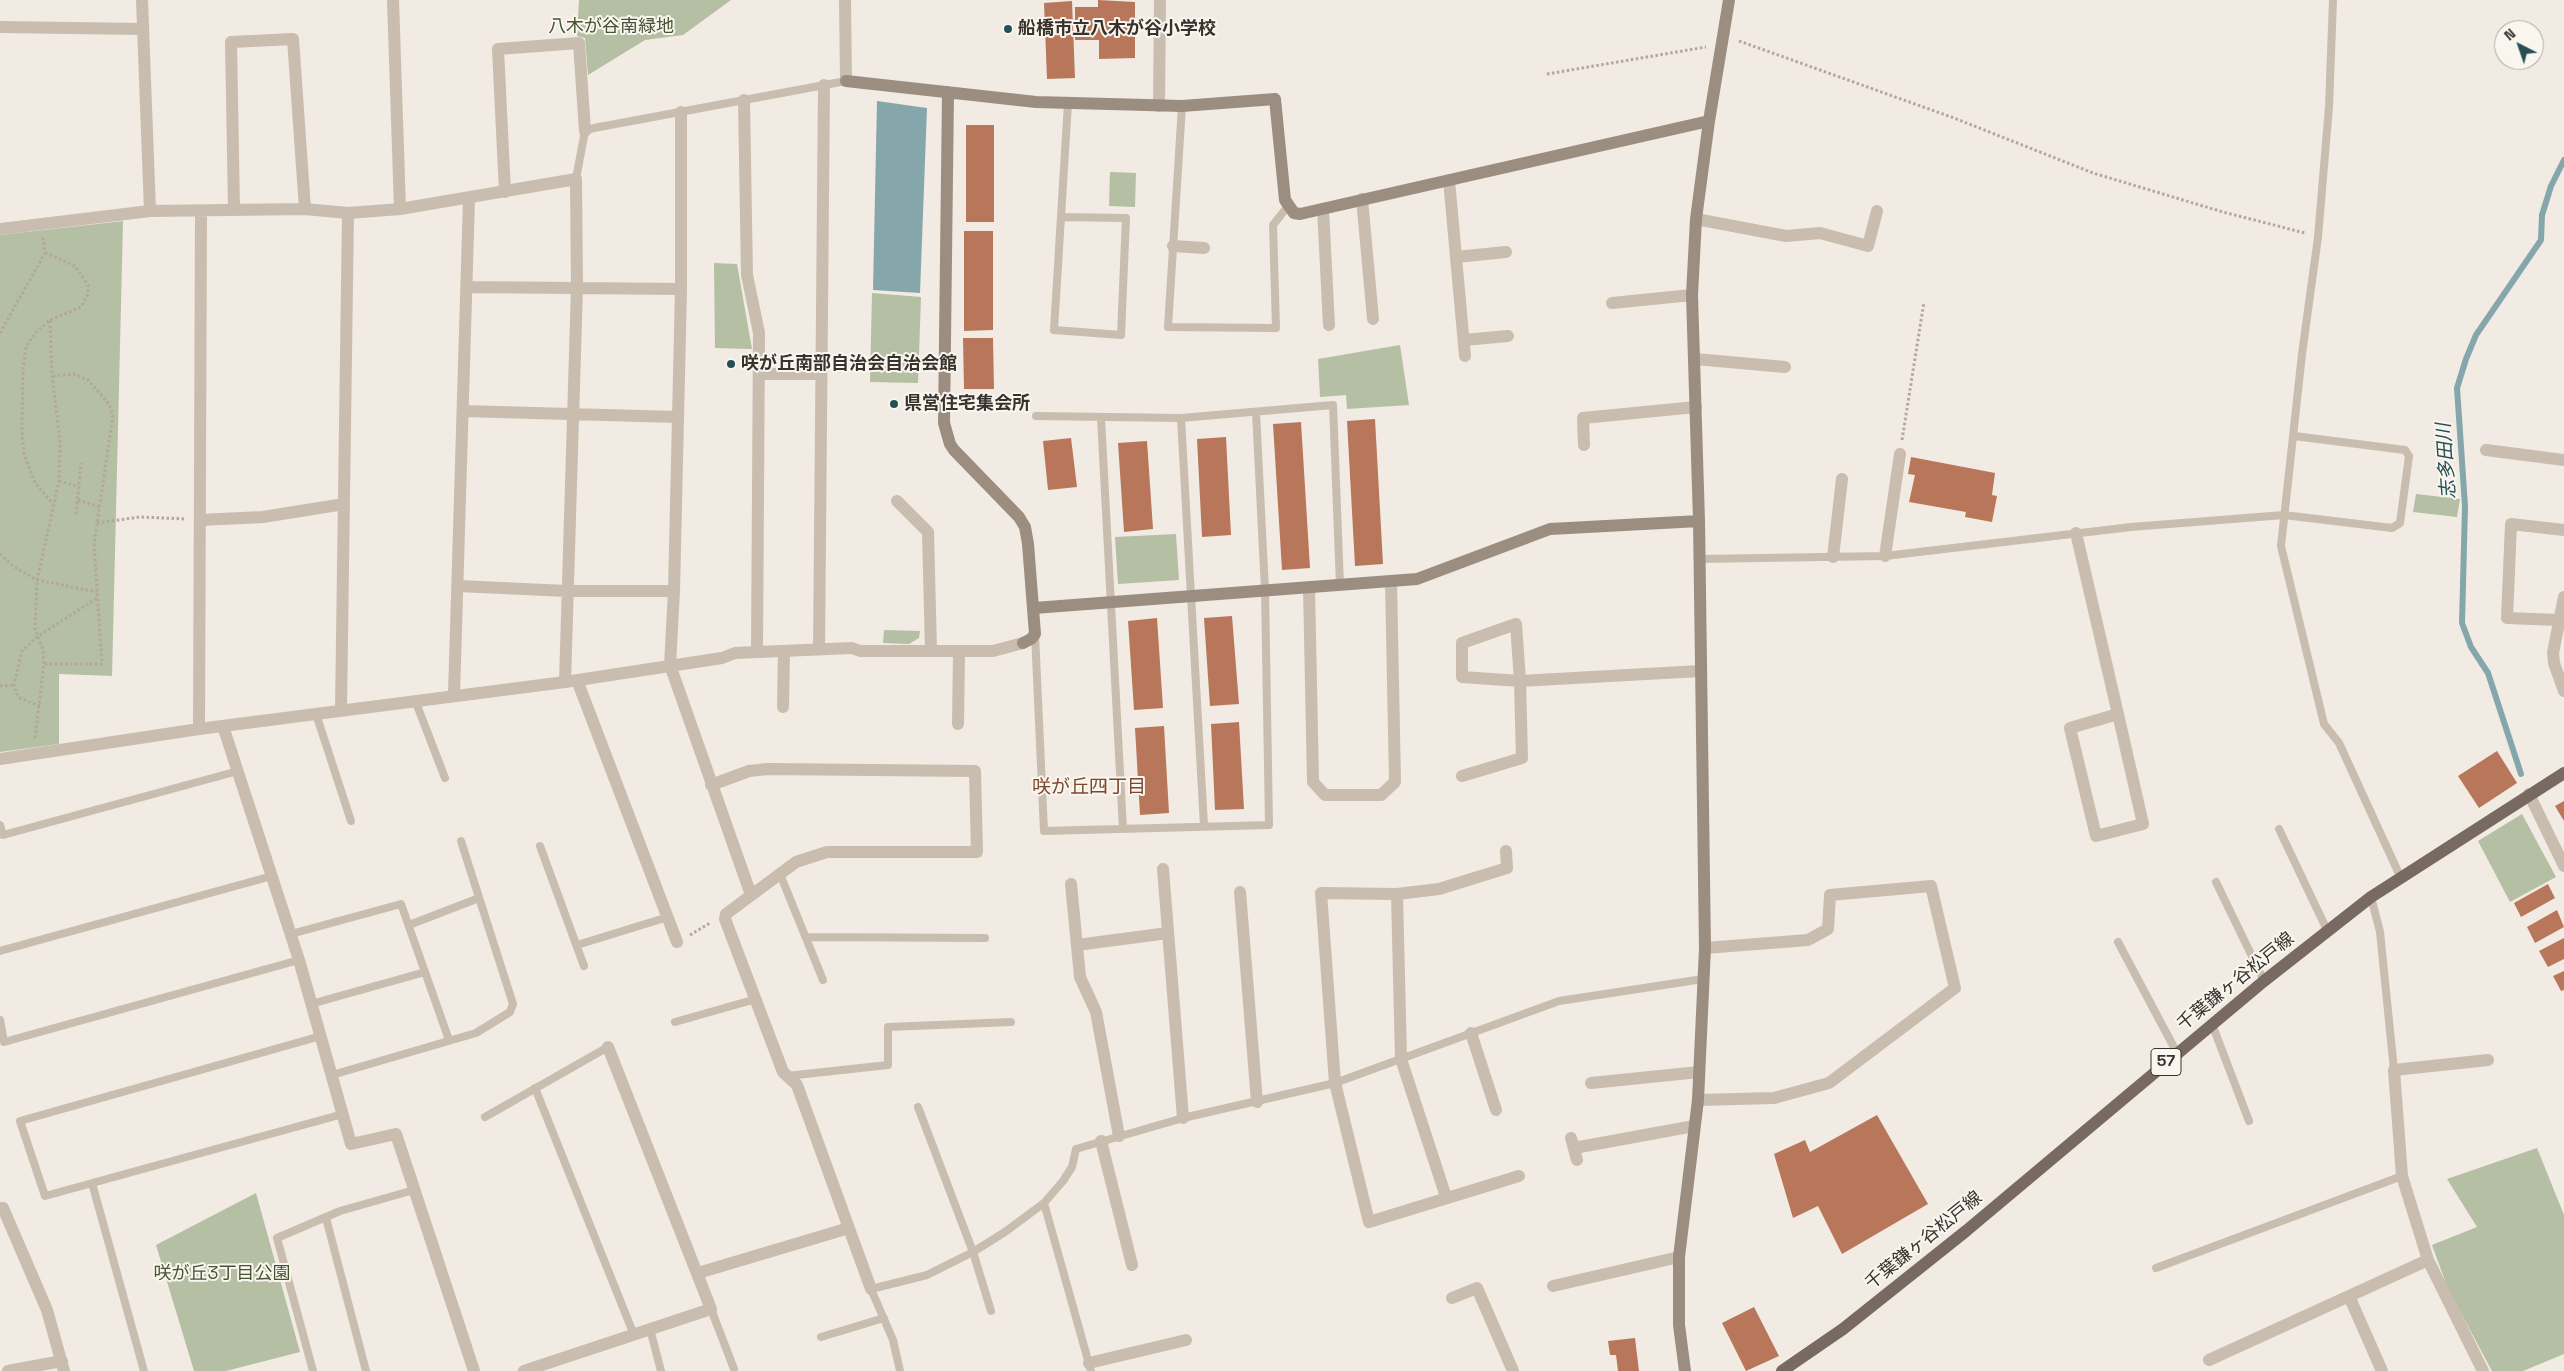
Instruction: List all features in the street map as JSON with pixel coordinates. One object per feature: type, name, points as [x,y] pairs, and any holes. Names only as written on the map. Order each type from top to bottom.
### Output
[{"type":"main road","name":"千葉鎌ヶ谷松戸線","points":[[1782,1371],[1843,1329],[1966,1231],[2177,1053],[2327,930],[2400,876],[2564,773]]},
{"type":"street","points":[[142,0],[150,212]]},
{"type":"street","points":[[393,0],[400,208]]},
{"type":"street","points":[[845,0],[846,81],[1036,102],[1182,106],[1275,99],[1285,200],[1294,213],[1300,214],[1709,121]]},
{"type":"street","points":[[1160,0],[1160,106]]},
{"type":"street","points":[[1685,1371],[1679,1325],[1679,1257],[1698,1100],[1705,948],[1700,559],[1692,295],[1696,219],[1709,121],[1729,0]]},
{"type":"street","points":[[0,27],[143,29]]},
{"type":"street","points":[[234,210],[231,42],[293,39],[305,209]]},
{"type":"street","points":[[504,192],[498,49],[579,43],[585,131]]},
{"type":"street","points":[[819,649],[824,85]]},
{"type":"street","points":[[0,759],[199,729],[571,681],[722,658],[735,652],[819,649],[993,651],[1031,639],[1034,634],[1034,608],[1025,527],[1019,517],[954,450],[950,444],[944,423],[948,92]]},
{"type":"street","points":[[744,100],[747,276],[759,333],[757,652]]},
{"type":"street","points":[[682,112],[681,289],[674,591],[670,665],[751,895]]},
{"type":"street","points":[[0,229],[150,212],[305,209],[348,213],[469,199],[576,179],[577,287],[568,591],[571,681],[677,942]]},
{"type":"street","points":[[1449,180],[1465,356]]},
{"type":"street","points":[[454,695],[469,199]]},
{"type":"street","points":[[1362,199],[1373,319]]},
{"type":"street","points":[[1323,209],[1329,325]]},
{"type":"street","points":[[199,729],[201,210]]},
{"type":"street","points":[[1696,219],[1786,236],[1820,233],[1868,246],[1877,211]]},
{"type":"street","points":[[342,710],[348,213]]},
{"type":"street","points":[[1173,246],[1204,248]]},
{"type":"street","points":[[1456,257],[1506,252]]},
{"type":"street","points":[[467,287],[681,289]]},
{"type":"street","points":[[1612,303],[1692,295]]},
{"type":"street","points":[[1464,340],[1508,336]]},
{"type":"street","points":[[1695,359],[1785,367]]},
{"type":"street","points":[[759,374],[821,374]]},
{"type":"street","points":[[1584,445],[1583,418],[1696,407]]},
{"type":"street","points":[[463,411],[677,417]]},
{"type":"street","points":[[2486,450],[2564,460]]},
{"type":"street","points":[[1885,556],[1900,454]]},
{"type":"street","points":[[1833,557],[1842,479]]},
{"type":"street","points":[[897,501],[928,532],[931,651]]},
{"type":"street","points":[[200,520],[263,517],[344,504]]},
{"type":"street","points":[[1034,608],[1417,579],[1550,529],[1699,521]]},
{"type":"street","points":[[2559,620],[2507,618],[2511,524],[2564,530]]},
{"type":"street","points":[[2076,533],[2118,714],[2143,824],[2096,836],[2070,728],[2118,714]]},
{"type":"street","points":[[1309,587],[1314,782],[1325,795],[1381,795],[1395,782],[1391,581]]},
{"type":"street","points":[[458,586],[568,591],[674,591]]},
{"type":"street","points":[[2564,597],[2554,663],[2564,691]]},
{"type":"street","points":[[1462,776],[1522,758],[1520,680],[1516,624],[1462,642],[1462,677],[1520,680],[1700,671]]},
{"type":"street","points":[[783,707],[784,651]]},
{"type":"street","points":[[958,651],[958,724]]},
{"type":"street","points":[[224,726],[299,960],[351,1144],[396,1134],[474,1371]]},
{"type":"street","points":[[711,785],[749,771],[768,769],[975,771],[977,852],[827,852],[796,862],[726,914],[725,919],[783,1072],[797,1085],[871,1289]]},
{"type":"street","points":[[2529,794],[2564,866]]},
{"type":"street","points":[[1506,852],[1507,868],[1439,889],[1398,894],[1321,893],[1335,1083],[1369,1222],[1519,1176]]},
{"type":"street","points":[[1163,870],[1183,1118]]},
{"type":"street","points":[[1071,884],[1080,977],[1096,1012],[1119,1136]]},
{"type":"street","points":[[1698,1100],[1774,1098],[1829,1083],[1955,988],[1931,886],[1830,895],[1828,929],[1808,940],[1705,948]]},
{"type":"street","points":[[1240,892],[1257,1102]]},
{"type":"street","points":[[1398,894],[1400,1059],[1446,1197]]},
{"type":"street","points":[[1077,945],[1168,933]]},
{"type":"street","points":[[1471,1033],[1496,1110]]},
{"type":"street","points":[[524,1371],[712,1309],[608,1047]]},
{"type":"street","points":[[2484,1371],[2428,1260],[2402,1176],[2394,1070],[2488,1060]]},
{"type":"street","points":[[1591,1083],[1699,1072]]},
{"type":"street","points":[[1574,1149],[1694,1126]]},
{"type":"street","points":[[1101,1141],[1132,1264]]},
{"type":"street","points":[[0,1208],[3,1208],[48,1310],[63,1366],[8,1371]]},
{"type":"street","points":[[698,1273],[850,1228]]},
{"type":"street","points":[[1553,1286],[1679,1257]]},
{"type":"street","points":[[2209,1360],[2428,1260]]},
{"type":"street","points":[[1452,1298],[1477,1288],[1513,1371]]},
{"type":"street","points":[[2349,1296],[2382,1371]]},
{"type":"street","points":[[1090,1367],[1186,1340]]},
{"type":"lane","points":[[2333,0],[2329,107],[2318,236],[2284,515],[2282,546],[2324,724],[2339,743],[2400,876]]},
{"type":"lane","points":[[576,179],[585,131],[846,81]]},
{"type":"lane","points":[[1061,217],[1126,218],[1121,335],[1054,330],[1068,103]]},
{"type":"lane","points":[[1182,106],[1168,327],[1276,328],[1273,224],[1288,206]]},
{"type":"lane","points":[[1036,416],[1181,418],[1333,405],[1340,585]]},
{"type":"lane","points":[[1034,634],[1044,831],[1269,825],[1265,590],[1256,412]]},
{"type":"lane","points":[[1101,418],[1123,829]]},
{"type":"lane","points":[[1181,418],[1204,826]]},
{"type":"lane","points":[[1700,559],[1885,556],[2131,527],[2284,515],[2392,528],[2400,523],[2409,456],[2405,450],[2294,436]]},
{"type":"lane","points":[[415,700],[445,778]]},
{"type":"lane","points":[[316,714],[351,821]]},
{"type":"lane","points":[[0,825],[3,836],[238,771]]},
{"type":"lane","points":[[2279,829],[2327,930]]},
{"type":"lane","points":[[332,1075],[476,1032],[510,1012],[513,1004],[461,841]]},
{"type":"lane","points":[[540,846],[584,966]]},
{"type":"lane","points":[[780,874],[823,980]]},
{"type":"lane","points":[[0,951],[272,876]]},
{"type":"lane","points":[[2216,882],[2264,981]]},
{"type":"lane","points":[[2371,897],[2380,932],[2394,1070]]},
{"type":"lane","points":[[409,925],[479,898]]},
{"type":"lane","points":[[291,934],[402,904],[449,1040]]},
{"type":"lane","points":[[577,945],[668,917]]},
{"type":"lane","points":[[806,937],[985,938]]},
{"type":"lane","points":[[2118,942],[2177,1053]]},
{"type":"lane","points":[[0,1020],[4,1042],[299,960]]},
{"type":"lane","points":[[311,1004],[425,972]]},
{"type":"lane","points":[[900,1371],[893,1340],[871,1289],[927,1275],[972,1252],[1044,1203],[1068,1174],[1076,1149],[1183,1118],[1335,1083],[1559,1001],[1703,979]]},
{"type":"lane","points":[[675,1022],[756,999]]},
{"type":"lane","points":[[787,1076],[888,1065],[888,1027],[1011,1022]]},
{"type":"lane","points":[[2212,1024],[2249,1120]]},
{"type":"lane","points":[[321,1036],[20,1120],[45,1196],[343,1114]]},
{"type":"lane","points":[[485,1117],[608,1047]]},
{"type":"lane","points":[[535,1088],[634,1335]]},
{"type":"lane","points":[[918,1107],[972,1252],[991,1312]]},
{"type":"lane","points":[[2156,1268],[2402,1176]]},
{"type":"lane","points":[[92,1183],[144,1371]]},
{"type":"lane","points":[[313,1371],[277,1238],[326,1218],[414,1190]]},
{"type":"lane","points":[[1044,1203],[1090,1367]]},
{"type":"lane","points":[[326,1218],[366,1371]]},
{"type":"lane","points":[[712,1309],[734,1369]]},
{"type":"lane","points":[[821,1337],[884,1318]]},
{"type":"lane","points":[[650,1329],[661,1371]]},
{"type":"path","points":[[1547,74],[1723,40],[1954,118],[2093,173],[2223,212],[2318,236]]},
{"type":"path","points":[[0,333],[45,253],[40,224]]},
{"type":"path","points":[[45,253],[75,266],[88,285],[88,294],[81,307],[50,320],[35,333],[26,347],[22,369],[24,454],[29,472],[42,493],[54,504]]},
{"type":"path","points":[[1900,454],[1924,302]]},
{"type":"path","points":[[33,754],[44,664],[43,650],[35,629],[37,580],[59,481],[60,440],[52,376],[50,320]]},
{"type":"path","points":[[44,664],[102,664],[94,544],[113,416],[110,404],[88,380],[74,374],[52,376]]},
{"type":"path","points":[[76,514],[81,463]]},
{"type":"path","points":[[59,481],[79,486]]},
{"type":"path","points":[[78,500],[99,507]]},
{"type":"path","points":[[97,523],[140,517],[200,520]]},
{"type":"path","points":[[0,554],[13,566],[37,580],[97,592]]},
{"type":"path","points":[[40,706],[20,698],[14,685],[22,651],[37,638],[98,597]]},
{"type":"path","points":[[0,686],[14,685]]},
{"type":"path","points":[[677,942],[726,914]]},
{"type":"green space","name":"八木が谷南緑地","points":[[579,0],[731,0],[683,35],[645,40],[588,75],[585,38],[577,36]]},
{"type":"green space","points":[[1110,172],[1136,173],[1135,207],[1109,206]]},
{"type":"green space","points":[[123,221],[112,676],[59,674],[59,744],[0,752],[0,235]]},
{"type":"green space","points":[[714,263],[737,264],[752,349],[715,348]]},
{"type":"green space","points":[[872,293],[921,297],[918,383],[870,382]]},
{"type":"green space","points":[[1400,345],[1409,405],[1347,409],[1346,395],[1320,397],[1318,359]]},
{"type":"green space","points":[[2416,494],[2460,499],[2457,517],[2413,512]]},
{"type":"green space","points":[[1176,534],[1179,580],[1118,584],[1115,537]]},
{"type":"green space","points":[[884,630],[920,631],[919,638],[909,644],[883,643]]},
{"type":"green space","points":[[2522,814],[2556,877],[2510,902],[2478,841]]},
{"type":"green space","points":[[2537,1148],[2564,1215],[2564,1354],[2523,1371],[2492,1371],[2448,1289],[2432,1245],[2477,1227],[2447,1179]]},
{"type":"green space","name":"咲が丘3丁目公園","points":[[256,1193],[300,1352],[226,1371],[194,1371],[156,1245]]},
{"type":"water","points":[[877,101],[927,108],[920,293],[873,290]]},
{"type":"building","points":[[1098,0],[1135,2],[1135,58],[1099,59],[1099,40],[1075,40],[1075,7],[1098,7]]},
{"type":"building","points":[[1072,1],[1075,78],[1047,79],[1044,3]]},
{"type":"building","points":[[966,125],[994,125],[994,222],[966,222]]},
{"type":"building","points":[[964,231],[993,231],[993,330],[964,331]]},
{"type":"building","points":[[963,338],[993,338],[994,389],[964,389]]},
{"type":"building","points":[[1375,419],[1383,564],[1355,566],[1347,421]]},
{"type":"building","points":[[1301,422],[1310,568],[1282,570],[1273,424]]},
{"type":"building","points":[[1226,437],[1231,535],[1202,537],[1197,439]]},
{"type":"building","points":[[1071,438],[1077,487],[1048,490],[1043,441]]},
{"type":"building","points":[[1147,441],[1153,529],[1124,532],[1118,443]]},
{"type":"building","points":[[1911,457],[1995,473],[1992,495],[1997,496],[1992,522],[1965,517],[1966,512],[1909,502],[1915,475],[1908,474]]},
{"type":"building","points":[[1232,616],[1239,704],[1210,706],[1204,618]]},
{"type":"building","points":[[1157,618],[1163,708],[1134,710],[1128,621]]},
{"type":"building","points":[[1239,722],[1244,809],[1215,810],[1211,724]]},
{"type":"building","points":[[1164,726],[1169,813],[1140,815],[1135,728]]},
{"type":"building","points":[[2497,751],[2517,783],[2479,808],[2458,776]]},
{"type":"building","points":[[2564,801],[2564,821],[2555,806]]},
{"type":"building","points":[[2548,884],[2555,898],[2521,917],[2514,903]]},
{"type":"building","points":[[2557,910],[2564,927],[2535,943],[2527,927]]},
{"type":"building","points":[[2564,938],[2564,959],[2548,967],[2539,951]]},
{"type":"building","points":[[2564,971],[2564,990],[2561,991],[2553,976]]},
{"type":"building","points":[[1877,1115],[1928,1204],[1842,1254],[1818,1206],[1793,1218],[1774,1154],[1805,1140],[1810,1152]]},
{"type":"building","points":[[1754,1307],[1779,1356],[1746,1371],[1722,1323]]},
{"type":"building","points":[[1635,1338],[1639,1371],[1618,1371],[1616,1355],[1610,1355],[1608,1341]]},
{"type":"waterway","name":"志多田川","points":[[2521,774],[2488,673],[2471,647],[2462,623],[2465,506],[2457,388],[2476,335],[2541,240],[2542,215],[2551,186],[2564,160]]},
{"type":"place","name":"船橋市立八木が谷小学校","points":[[1008,29]]},
{"type":"place","name":"咲が丘南部自治会自治会館","points":[[731,364]]},
{"type":"place","name":"県営住宅集会所","points":[[894,404]]},
{"type":"district","name":"咲が丘四丁目","points":[[1089,788]]}]
